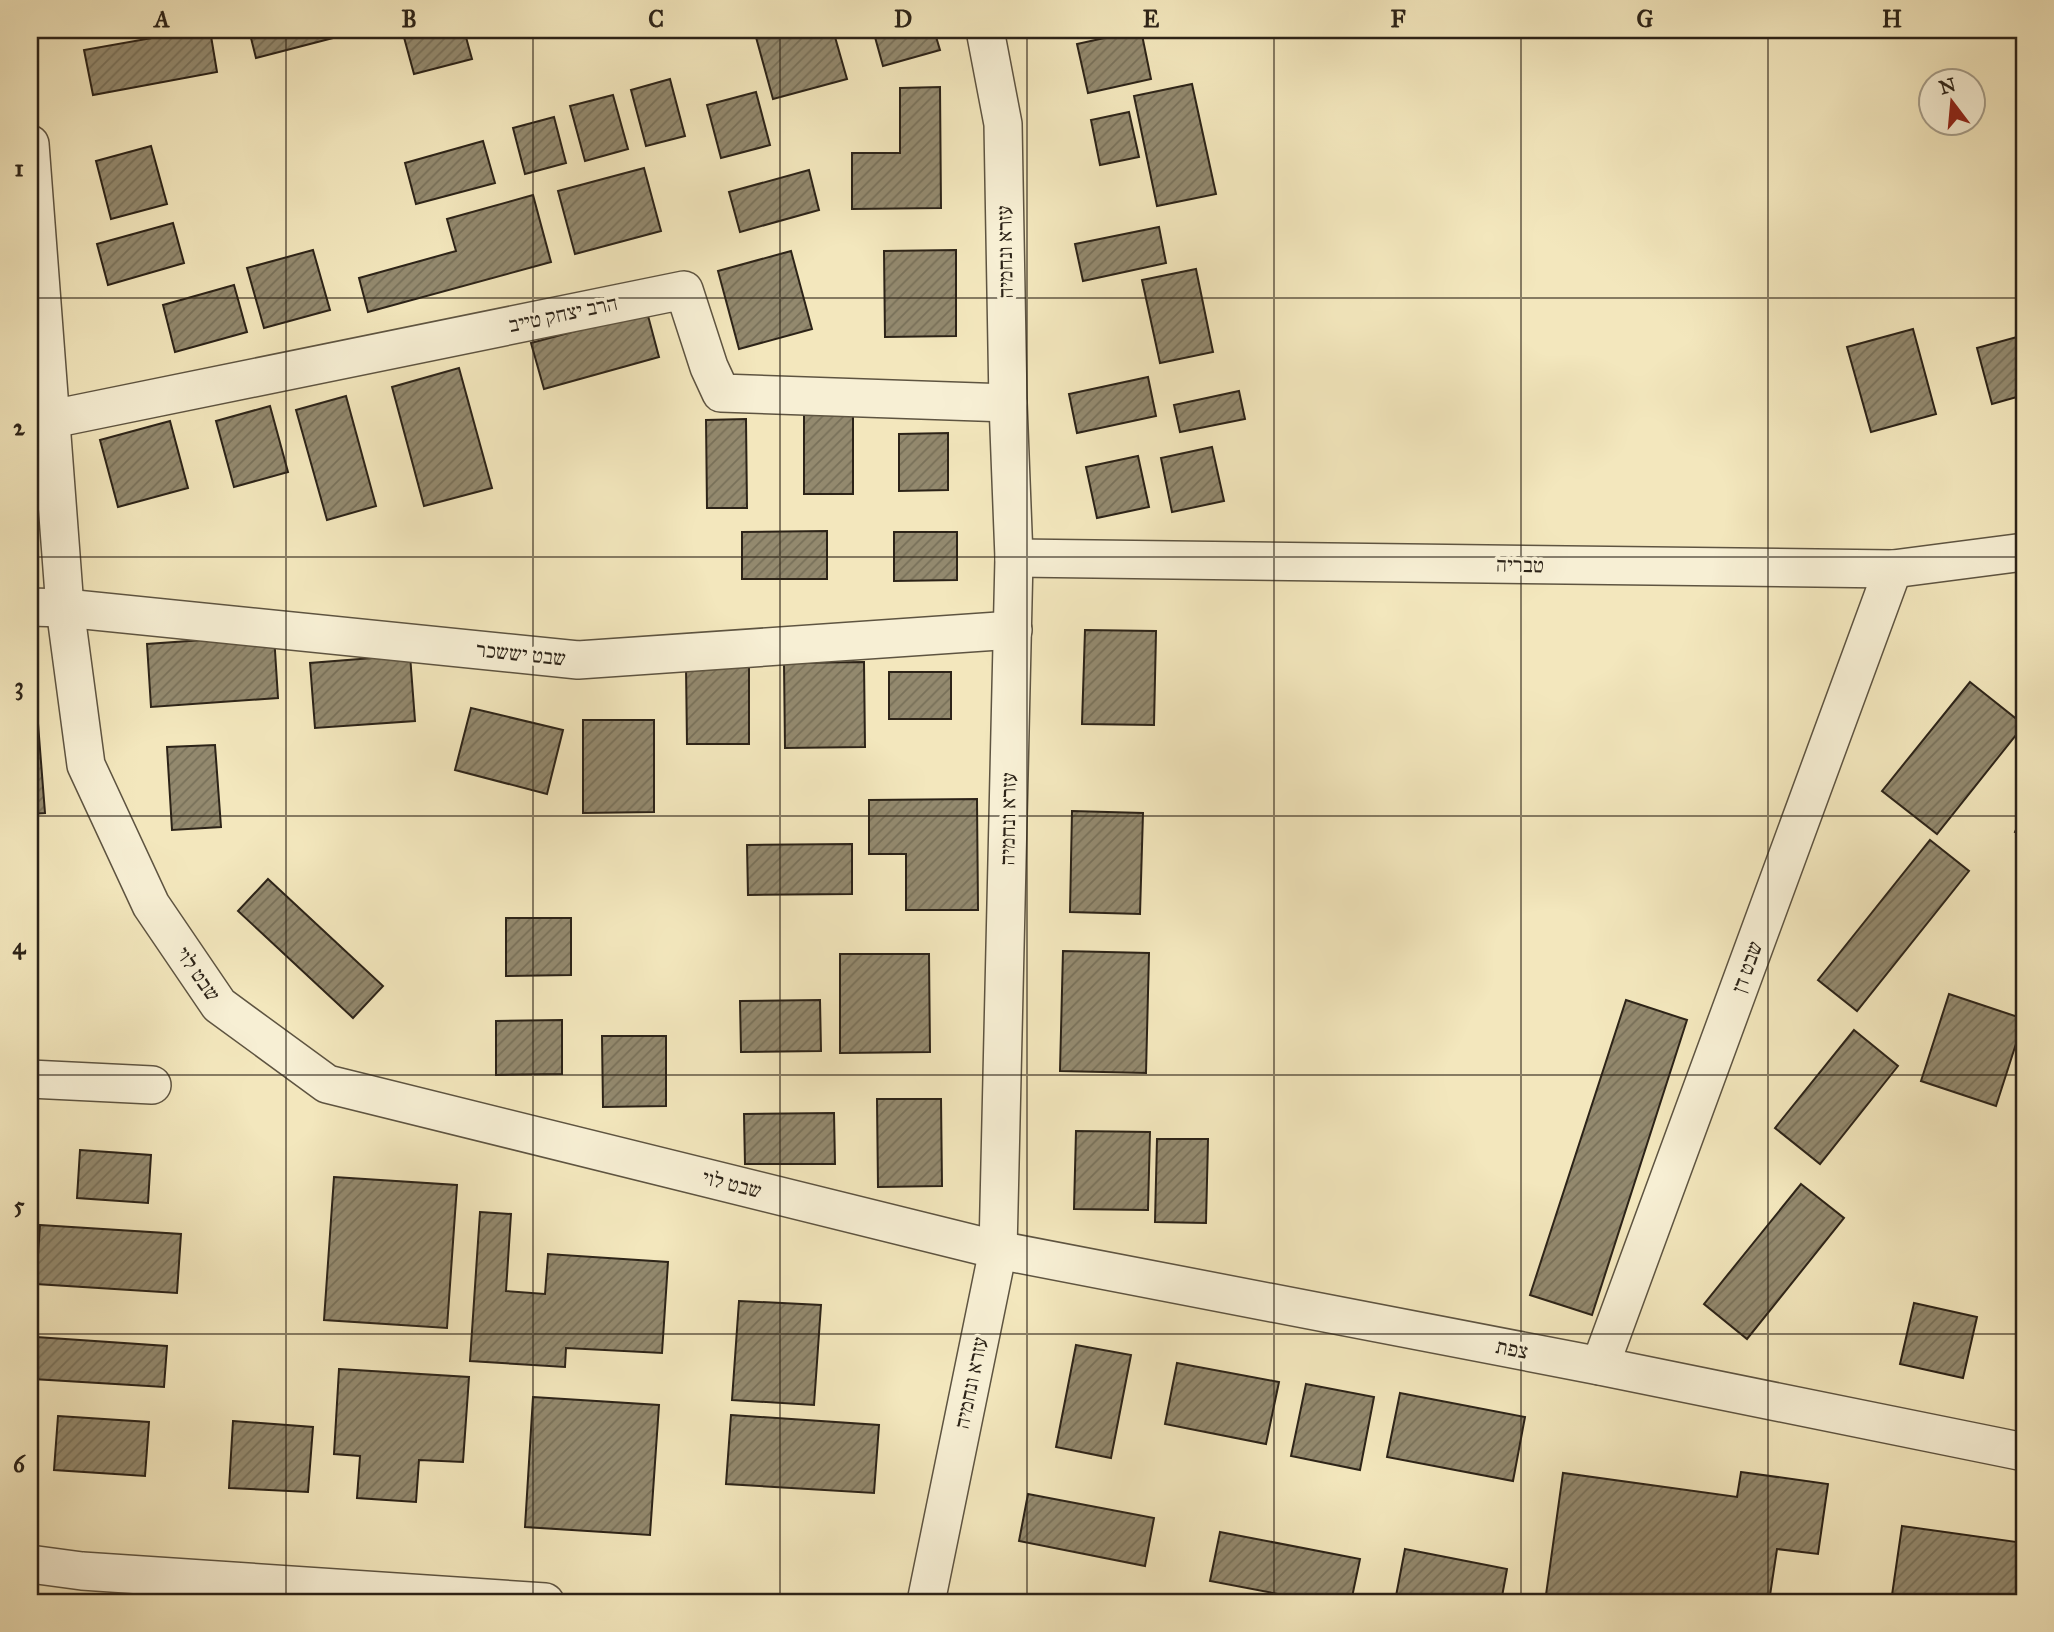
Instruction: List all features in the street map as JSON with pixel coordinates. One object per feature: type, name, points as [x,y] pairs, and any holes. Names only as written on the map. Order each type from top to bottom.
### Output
[{"type":"street","name":"עזרא ונחמיה","points":[[926,1602],[998,1250],[1014,558],[1003,124],[985,30]]},
{"type":"street","name":"שבט לוי","points":[[30,144],[52,418],[48,607],[86,765],[151,905],[219,1005],[327,1084],[998,1250]]},
{"type":"street","name":"הרב יצחק טייב","points":[[52,418],[684,290],[709,367],[721,393],[1008,403]]},
{"type":"street","name":"טבריה","points":[[1014,558],[1893,569],[2024,552]]},
{"type":"street","name":"שבט דן","points":[[1600,1366],[1893,569]]},
{"type":"street","name":"שבט יששכר","points":[[48,607],[578,660],[1013,630]]},
{"type":"street","points":[[30,1079],[152,1085]]},
{"type":"street","name":"צפת","points":[[998,1250],[1600,1366],[2024,1452]]},
{"type":"street","points":[[30,1564],[95,1572],[545,1602]]},
{"type":"building","points":[[210,30],[217,72],[93,95],[84,50]]},
{"type":"building","points":[[249,30],[355,30],[356,32],[256,58]]},
{"type":"building","points":[[402,30],[464,30],[472,59],[414,74]]},
{"type":"building","points":[[754,30],[833,30],[847,79],[773,99]]},
{"type":"building","points":[[873,30],[934,30],[940,50],[883,66]]},
{"type":"building","points":[[1141,30],[1151,79],[1088,93],[1077,44]]},
{"type":"building","points":[[670,79],[685,136],[646,146],[631,90]]},
{"type":"building","points":[[1192,84],[1216,194],[1157,206],[1134,96]]},
{"type":"building","points":[[940,87],[941,208],[852,209],[852,153],[900,153],[900,88]]},
{"type":"building","points":[[756,92],[770,145],[721,158],[707,105]]},
{"type":"building","points":[[613,95],[628,149],[585,161],[570,106]]},
{"type":"building","points":[[1129,112],[1139,157],[1100,165],[1091,120]]},
{"type":"building","points":[[554,117],[566,163],[525,174],[513,128]]},
{"type":"building","points":[[483,141],[495,183],[416,204],[405,163]]},
{"type":"building","points":[[151,146],[167,204],[111,219],[96,161]]},
{"type":"building","points":[[644,168],[661,231],[575,254],[558,191]]},
{"type":"building","points":[[809,170],[819,210],[740,232],[729,192]]},
{"type":"building","points":[[533,195],[551,262],[368,312],[359,278],[456,251],[447,219]]},
{"type":"building","points":[[173,223],[184,263],[108,285],[97,244]]},
{"type":"building","points":[[1159,227],[1166,263],[1083,281],[1075,244]]},
{"type":"building","points":[[313,250],[330,310],[264,328],[247,268]]},
{"type":"building","points":[[956,250],[956,336],[885,337],[884,251]]},
{"type":"building","points":[[791,251],[812,329],[739,349],[718,271]]},
{"type":"building","points":[[1196,269],[1213,352],[1160,363],[1142,280]]},
{"type":"building","points":[[234,285],[247,332],[175,352],[163,305]]},
{"type":"building","points":[[647,312],[659,357],[544,389],[531,343]]},
{"type":"building","points":[[1913,329],[1936,414],[1871,432],[1847,347]]},
{"type":"building","points":[[2024,335],[2024,395],[1992,404],[1977,348]]},
{"type":"building","points":[[459,368],[492,488],[424,506],[392,387]]},
{"type":"building","points":[[1148,377],[1156,416],[1077,433],[1069,394]]},
{"type":"building","points":[[1239,391],[1245,419],[1180,432],[1174,405]]},
{"type":"building","points":[[346,396],[376,506],[327,520],[296,410]]},
{"type":"building","points":[[853,403],[853,494],[804,494],[804,404]]},
{"type":"building","points":[[270,406],[288,472],[234,487],[216,421]]},
{"type":"building","points":[[746,419],[747,508],[707,508],[706,420]]},
{"type":"building","points":[[170,421],[188,488],[118,507],[100,440]]},
{"type":"building","points":[[948,433],[948,490],[899,491],[899,434]]},
{"type":"building","points":[[1212,447],[1224,501],[1172,512],[1161,458]]},
{"type":"building","points":[[1138,456],[1149,507],[1097,518],[1086,467]]},
{"type":"building","points":[[827,531],[827,579],[742,579],[742,532]]},
{"type":"building","points":[[894,532],[957,532],[957,580],[894,581]]},
{"type":"building","points":[[1085,630],[1156,631],[1154,725],[1082,724]]},
{"type":"building","points":[[274,635],[278,698],[151,707],[147,644]]},
{"type":"building","points":[[410,655],[415,721],[315,728],[310,663]]},
{"type":"building","points":[[864,662],[865,747],[785,748],[784,663]]},
{"type":"building","points":[[749,666],[749,744],[687,744],[686,667]]},
{"type":"building","points":[[889,672],[951,672],[951,719],[889,719]]},
{"type":"building","points":[[1970,682],[2024,725],[1937,834],[1882,791]]},
{"type":"building","points":[[30,698],[36,698],[45,813],[30,814]]},
{"type":"building","points":[[471,708],[563,730],[547,794],[455,770]]},
{"type":"building","points":[[583,720],[654,720],[654,812],[583,813]]},
{"type":"building","points":[[215,745],[221,827],[172,830],[167,747]]},
{"type":"building","points":[[977,799],[978,910],[906,910],[906,854],[869,854],[869,800]]},
{"type":"building","points":[[1072,811],[1143,813],[1140,914],[1070,912]]},
{"type":"building","points":[[2024,813],[2024,836],[2015,832]]},
{"type":"building","points":[[1930,840],[1969,871],[1857,1011],[1818,980]]},
{"type":"building","points":[[852,844],[852,894],[748,895],[747,845]]},
{"type":"building","points":[[268,879],[383,986],[353,1018],[238,911]]},
{"type":"building","points":[[506,918],[571,918],[571,975],[506,976]]},
{"type":"building","points":[[1063,951],[1149,953],[1146,1073],[1060,1071]]},
{"type":"building","points":[[840,954],[929,954],[930,1052],[840,1053]]},
{"type":"building","points":[[1949,994],[2024,1019],[1996,1106],[1921,1081]]},
{"type":"building","points":[[820,1000],[821,1051],[741,1052],[740,1001]]},
{"type":"building","points":[[1626,1000],[1687,1020],[1592,1315],[1530,1295]]},
{"type":"building","points":[[562,1020],[562,1074],[496,1075],[496,1021]]},
{"type":"building","points":[[1854,1030],[1898,1066],[1820,1164],[1775,1128]]},
{"type":"building","points":[[602,1036],[666,1036],[666,1106],[603,1107]]},
{"type":"building","points":[[877,1099],[941,1099],[942,1186],[878,1187]]},
{"type":"building","points":[[834,1113],[835,1164],[745,1164],[744,1114]]},
{"type":"building","points":[[1076,1131],[1150,1132],[1148,1210],[1074,1209]]},
{"type":"building","points":[[1157,1139],[1208,1139],[1206,1223],[1155,1222]]},
{"type":"building","points":[[80,1150],[151,1155],[148,1203],[77,1198]]},
{"type":"building","points":[[334,1177],[457,1185],[447,1328],[324,1320]]},
{"type":"building","points":[[1801,1184],[1844,1218],[1747,1339],[1704,1304]]},
{"type":"building","points":[[480,1212],[511,1214],[506,1291],[545,1294],[548,1254],[668,1262],[662,1353],[566,1348],[565,1367],[470,1361]]},
{"type":"building","points":[[40,1225],[181,1234],[177,1293],[36,1284]]},
{"type":"building","points":[[739,1301],[821,1305],[814,1405],[732,1400]]},
{"type":"building","points":[[1914,1303],[1977,1317],[1963,1378],[1900,1364]]},
{"type":"building","points":[[36,1337],[167,1346],[164,1387],[33,1379]]},
{"type":"building","points":[[1076,1345],[1131,1355],[1111,1458],[1056,1447]]},
{"type":"building","points":[[1177,1363],[1279,1382],[1266,1444],[1165,1424]]},
{"type":"building","points":[[339,1369],[469,1377],[463,1462],[419,1460],[416,1502],[357,1498],[360,1456],[334,1454]]},
{"type":"building","points":[[1306,1384],[1374,1397],[1360,1470],[1291,1456]]},
{"type":"building","points":[[1400,1393],[1525,1417],[1513,1481],[1387,1457]]},
{"type":"building","points":[[533,1397],[659,1405],[650,1535],[525,1527]]},
{"type":"building","points":[[731,1415],[879,1425],[874,1493],[726,1484]]},
{"type":"building","points":[[58,1416],[149,1422],[145,1476],[54,1470]]},
{"type":"building","points":[[233,1421],[313,1427],[308,1492],[229,1488]]},
{"type":"building","points":[[1741,1472],[1828,1484],[1818,1554],[1777,1549],[1769,1602],[1545,1602],[1563,1473],[1737,1497]]},
{"type":"building","points":[[1028,1494],[1154,1518],[1145,1566],[1019,1541]]},
{"type":"building","points":[[1902,1526],[2024,1543],[2024,1602],[1891,1602]]},
{"type":"building","points":[[1220,1532],[1360,1559],[1351,1602],[1320,1602],[1210,1581]]},
{"type":"building","points":[[1405,1549],[1507,1569],[1501,1602],[1426,1602],[1396,1596]]}]
